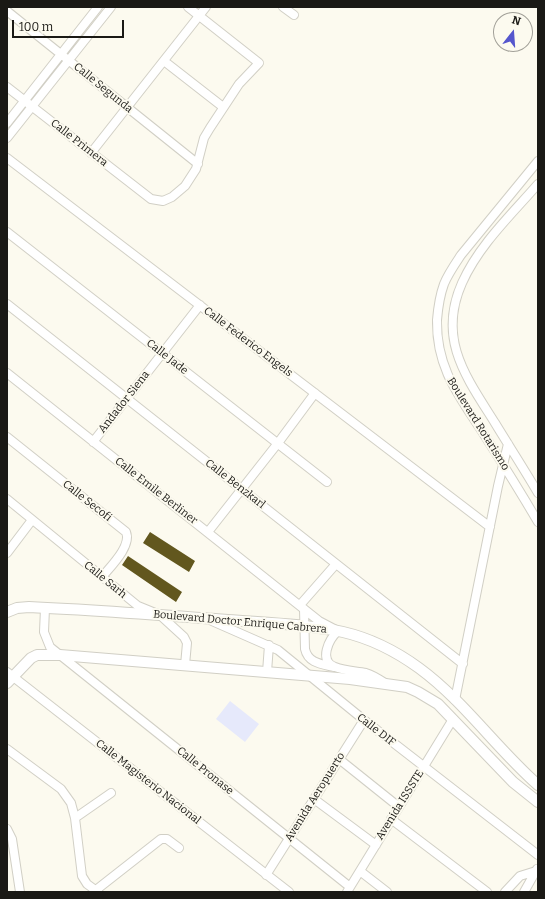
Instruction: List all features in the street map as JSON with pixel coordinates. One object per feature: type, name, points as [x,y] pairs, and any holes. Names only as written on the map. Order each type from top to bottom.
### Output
[{"type":"main road","name":"Boulevard Doctor Enrique Cabrera","points":[[7,612],[18,608],[44,608],[305,626],[338,631],[369,641],[404,659],[432,679],[455,700],[515,764],[538,785]]},
{"type":"main road","points":[[9,677],[31,658],[37,655],[60,655],[308,675],[386,683],[407,687],[438,704],[513,782],[537,802]]},
{"type":"street","points":[[7,123],[97,7]]},
{"type":"street","points":[[7,138],[112,7]]},
{"type":"street","points":[[188,7],[259,63],[239,84],[204,138],[198,164]]},
{"type":"street","points":[[91,153],[206,7]]},
{"type":"street","points":[[283,7],[294,16]]},
{"type":"street","name":"Calle Segunda","points":[[7,11],[198,164]]},
{"type":"street","points":[[164,61],[223,107]]},
{"type":"street","name":"Calle Primera","points":[[7,87],[150,199],[163,201],[172,197],[185,186],[198,164]]},
{"type":"street","name":"Calle Federico Engels","points":[[7,158],[490,527]]},
{"type":"street","name":"Boulevard Rotarismo","points":[[538,162],[461,255],[444,284],[438,312],[438,341],[444,368],[452,385],[538,522]]},
{"type":"street","name":"Boulevard Rotarismo","points":[[536,489],[466,377],[455,348],[452,320],[462,282],[475,260],[490,240],[538,184]]},
{"type":"street","name":"Calle Jade","points":[[7,232],[327,482]]},
{"type":"street","name":"Calle Benzkarl","points":[[7,304],[463,664]]},
{"type":"street","name":"Andador Siena","points":[[93,442],[200,305]]},
{"type":"street","name":"Calle Emile Berliner","points":[[7,373],[319,621],[338,631]]},
{"type":"street","points":[[208,532],[315,393]]},
{"type":"street","name":"Calle Secofi","points":[[7,437],[126,532],[127,539],[125,546],[102,577]]},
{"type":"street","points":[[455,700],[508,444]]},
{"type":"street","points":[[526,502],[536,489]]},
{"type":"street","name":"Calle Sarh","points":[[7,499],[138,606],[160,616],[184,637],[187,643],[185,665]]},
{"type":"street","points":[[7,553],[32,520]]},
{"type":"street","points":[[336,564],[302,607],[305,626],[305,649],[307,655],[312,661],[367,674],[386,683]]},
{"type":"street","name":"Calle Pronase","points":[[44,608],[44,632],[50,647],[289,838],[348,890]]},
{"type":"street","name":"Calle DIF","points":[[207,619],[278,650],[364,720],[538,855]]},
{"type":"street","points":[[334,667],[327,659],[326,652],[330,640],[338,631]]},
{"type":"street","points":[[267,672],[269,645]]},
{"type":"street","name":"Calle Magisterio Nacional","points":[[9,677],[289,892]]},
{"type":"street","name":"Avenida ISSSTE","points":[[348,890],[453,719]]},
{"type":"street","name":"Avenida Aeropuerto","points":[[266,875],[364,720]]},
{"type":"street","points":[[7,749],[61,789],[66,795],[71,803],[75,818],[82,876],[87,884],[97,891],[161,839],[167,839],[179,848]]},
{"type":"street","points":[[339,759],[399,807]]},
{"type":"street","points":[[75,818],[111,793]]},
{"type":"street","points":[[314,799],[376,845]]},
{"type":"street","points":[[391,819],[487,892]]},
{"type":"street","points":[[7,830],[12,838],[20,892]]},
{"type":"street","points":[[505,892],[520,876],[537,869]]},
{"type":"street","points":[[524,892],[537,869]]},
{"type":"street","points":[[360,871],[387,892]]},
{"type":"shaded area","points":[[230,701],[259,724],[245,742],[216,719]]},
{"type":"building","points":[[150,532],[195,561],[189,572],[143,543]]},
{"type":"building","points":[[128,556],[182,592],[176,602],[122,565]]}]
